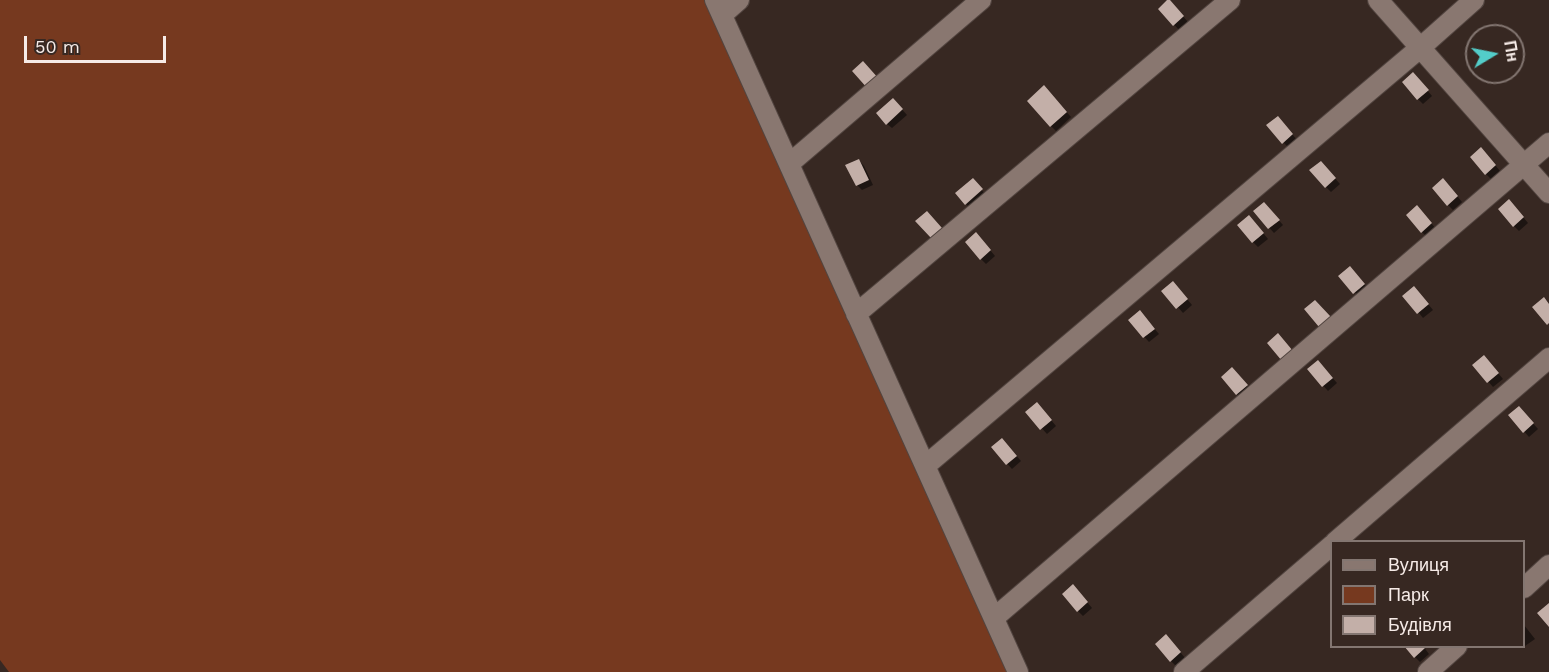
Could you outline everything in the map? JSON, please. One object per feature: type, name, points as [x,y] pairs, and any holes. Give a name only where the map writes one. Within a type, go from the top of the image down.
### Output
[{"type":"street","points":[[739,0],[718,7],[1018,672]]},
{"type":"street","points":[[789,164],[981,0]]},
{"type":"street","points":[[856,314],[1230,0]]},
{"type":"street","points":[[1378,0],[1549,194]]},
{"type":"street","points":[[925,466],[1474,0]]},
{"type":"street","points":[[994,618],[1549,143]]},
{"type":"street","points":[[1337,540],[1549,358]]},
{"type":"street","points":[[1184,672],[1330,547]]},
{"type":"street","points":[[1525,587],[1549,565]]},
{"type":"street","points":[[1428,672],[1455,648]]},
{"type":"green space","points":[[0,0],[715,0],[1018,672],[9,672],[0,660]]},
{"type":"building","points":[[1170,0],[1184,16],[1173,26],[1158,9]]},
{"type":"building","points":[[863,61],[879,79],[868,89],[852,71]]},
{"type":"building","points":[[1413,72],[1429,90],[1417,100],[1402,82]]},
{"type":"building","points":[[1044,85],[1067,112],[1050,127],[1027,101]]},
{"type":"building","points":[[893,98],[903,109],[886,125],[876,113]]},
{"type":"building","points":[[1278,116],[1293,134],[1282,144],[1266,125]]},
{"type":"building","points":[[1481,147],[1496,165],[1485,175],[1470,157]]},
{"type":"building","points":[[859,159],[869,180],[856,186],[845,165]]},
{"type":"building","points":[[1321,161],[1336,178],[1325,188],[1309,170]]},
{"type":"building","points":[[973,178],[983,189],[965,205],[955,193]]},
{"type":"building","points":[[1443,178],[1458,196],[1447,206],[1432,188]]},
{"type":"building","points":[[1509,199],[1524,217],[1513,227],[1498,209]]},
{"type":"building","points":[[1264,202],[1280,220],[1268,229],[1253,211]]},
{"type":"building","points":[[1417,205],[1432,223],[1421,233],[1406,215]]},
{"type":"building","points":[[927,211],[942,228],[931,238],[915,221]]},
{"type":"building","points":[[1249,215],[1264,233],[1252,243],[1237,225]]},
{"type":"building","points":[[976,232],[991,250],[980,260],[965,242]]},
{"type":"building","points":[[1350,266],[1365,284],[1353,294],[1338,276]]},
{"type":"building","points":[[1173,281],[1188,299],[1176,309],[1161,291]]},
{"type":"building","points":[[1414,286],[1429,304],[1417,314],[1402,296]]},
{"type":"building","points":[[1544,297],[1549,304],[1549,323],[1547,325],[1532,307]]},
{"type":"building","points":[[1315,300],[1331,317],[1319,327],[1304,309]]},
{"type":"building","points":[[1140,310],[1155,329],[1143,338],[1128,320]]},
{"type":"building","points":[[1278,333],[1293,351],[1282,361],[1267,343]]},
{"type":"building","points":[[1484,355],[1499,373],[1487,383],[1472,365]]},
{"type":"building","points":[[1318,360],[1333,378],[1322,387],[1307,369]]},
{"type":"building","points":[[1232,367],[1248,385],[1236,395],[1221,377]]},
{"type":"building","points":[[1037,402],[1052,420],[1040,430],[1025,412]]},
{"type":"building","points":[[1519,406],[1534,423],[1523,433],[1508,415]]},
{"type":"building","points":[[1002,438],[1017,456],[1006,465],[991,447]]},
{"type":"building","points":[[1073,584],[1088,602],[1077,612],[1062,594]]},
{"type":"building","points":[[1549,603],[1549,627],[1537,613]]},
{"type":"building","points":[[1166,634],[1181,652],[1170,662],[1155,644]]},
{"type":"building","points":[[1406,648],[1425,648],[1414,658]]}]
